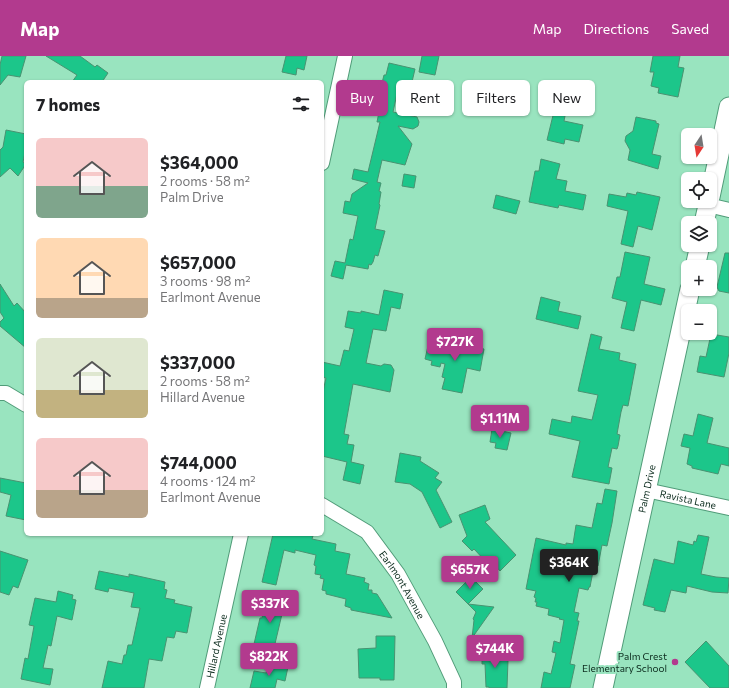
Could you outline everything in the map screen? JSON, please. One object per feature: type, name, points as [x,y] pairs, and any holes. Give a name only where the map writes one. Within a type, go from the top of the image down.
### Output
[{"type":"street","points":[[324,153],[345,56]]},
{"type":"street","points":[[715,172],[729,107]]},
{"type":"street","points":[[717,208],[729,210]]},
{"type":"street","name":"Palm Drive","points":[[603,688],[688,296]]},
{"type":"street","points":[[2,392],[24,404]]},
{"type":"street","name":"Ravista Lane","points":[[646,490],[729,508]]},
{"type":"street","name":"Earlmont Avenue","points":[[324,506],[367,532],[398,574],[435,641],[454,682],[454,688]]},
{"type":"street","name":"Hillard Avenue","points":[[207,688],[241,536]]},
{"type":"building","points":[[2,56],[26,56],[20,77],[8,75],[0,85],[0,65]]},
{"type":"building","points":[[46,56],[80,56],[95,67],[97,65],[108,73],[103,80],[73,80],[77,75]]},
{"type":"building","points":[[286,56],[307,56],[304,70],[297,68],[296,75],[282,72]]},
{"type":"building","points":[[422,56],[439,56],[435,75],[419,72]]},
{"type":"building","points":[[653,56],[680,56],[678,67],[684,68],[678,97],[658,93],[659,88],[651,86],[654,72],[650,72]]},
{"type":"building","points":[[389,63],[415,69],[412,80],[396,80],[396,98],[393,112],[396,113],[396,116],[417,117],[419,122],[418,126],[413,129],[398,126],[412,144],[405,165],[382,160],[377,182],[381,183],[379,191],[381,192],[375,229],[385,231],[378,256],[375,255],[371,265],[369,264],[368,269],[346,265],[343,279],[331,276],[335,261],[345,263],[350,239],[353,240],[358,216],[343,213],[345,201],[350,202],[352,194],[368,183],[352,179],[354,169],[368,172],[380,122],[377,122],[378,116],[388,116],[388,80],[383,80],[384,75],[386,75]]},
{"type":"building","points":[[553,116],[565,116],[564,121],[583,125],[579,142],[565,139],[564,144],[547,140]]},
{"type":"building","points":[[636,117],[656,121],[656,123],[659,124],[652,154],[661,156],[658,169],[628,160],[630,150],[625,141],[626,136],[633,131]]},
{"type":"building","points":[[6,130],[24,134],[24,167],[18,176],[10,168],[0,177],[0,150],[3,147]]},
{"type":"building","points":[[541,159],[560,164],[556,179],[567,181],[565,191],[586,195],[583,210],[559,205],[558,208],[529,202],[535,171],[539,171]]},
{"type":"building","points":[[404,174],[416,176],[414,188],[402,186]]},
{"type":"building","points":[[637,192],[660,197],[652,230],[638,226],[633,247],[621,244],[628,211],[607,206],[609,194],[626,197],[627,193],[636,195]]},
{"type":"building","points":[[496,195],[520,201],[516,214],[493,208]]},
{"type":"building","points":[[625,252],[650,257],[644,284],[665,289],[661,305],[641,300],[634,331],[621,328],[627,302],[612,298],[617,277],[620,277]]},
{"type":"building","points":[[725,253],[729,253],[729,293],[719,291],[717,287]]},
{"type":"building","points":[[0,284],[14,306],[17,303],[24,311],[24,346],[0,326],[0,322],[4,318],[0,312]]},
{"type":"building","points":[[384,290],[403,294],[400,309],[391,307],[386,331],[373,329],[366,363],[381,366],[384,364],[391,365],[394,370],[390,392],[353,384],[344,434],[349,435],[347,444],[354,445],[351,462],[364,465],[360,484],[343,480],[347,462],[324,456],[324,387],[326,378],[324,378],[324,362],[340,366],[344,350],[349,351],[354,329],[345,327],[348,311],[361,313],[361,311],[379,315]]},
{"type":"building","points":[[541,297],[560,302],[558,311],[581,316],[578,329],[536,319]]},
{"type":"building","points":[[591,334],[602,337],[599,349],[620,353],[619,360],[636,364],[628,406],[623,405],[621,412],[617,434],[620,435],[618,446],[617,449],[612,448],[608,467],[612,468],[609,484],[572,477],[580,441],[549,434],[552,419],[571,423],[572,416],[592,420],[598,395],[578,391]]},
{"type":"building","points":[[438,335],[448,337],[447,341],[484,349],[480,371],[467,368],[462,393],[442,389],[445,378],[442,377],[445,364],[441,363],[440,367],[431,365],[432,361],[425,359],[428,346],[435,348]]},
{"type":"building","points":[[717,335],[729,337],[729,353],[724,377],[697,372],[700,356],[706,357],[710,340],[717,340]]},
{"type":"building","points":[[698,414],[713,418],[707,443],[729,448],[729,466],[721,464],[718,474],[692,468],[692,466],[687,464],[690,448],[681,446],[684,434],[693,436]]},
{"type":"building","points":[[492,429],[511,433],[507,450],[495,448],[496,443],[490,442]]},
{"type":"building","points":[[400,453],[421,457],[420,461],[439,473],[435,478],[442,482],[436,490],[452,522],[440,528],[422,492],[410,484],[395,482]]},
{"type":"building","points":[[0,478],[24,483],[24,520],[6,516],[11,495],[0,492]]},
{"type":"building","points":[[605,489],[617,491],[612,523],[607,546],[602,545],[598,566],[594,566],[590,587],[588,590],[579,588],[574,612],[579,613],[577,621],[579,621],[570,664],[575,665],[570,688],[541,688],[544,672],[551,674],[556,653],[552,652],[554,641],[560,643],[564,620],[548,615],[549,609],[536,606],[537,602],[535,602],[536,598],[534,597],[536,591],[526,589],[536,538],[566,545],[566,543],[573,544],[576,525],[592,528],[597,503],[602,504]]},
{"type":"building","points":[[485,505],[490,519],[485,522],[516,555],[500,571],[492,562],[489,565],[474,549],[472,551],[462,541],[467,536],[459,515]]},
{"type":"building","points":[[698,535],[709,537],[701,574],[729,578],[728,593],[712,592],[687,586],[686,593],[671,590],[665,612],[654,610],[655,608],[643,605],[654,559],[674,564],[678,541],[693,545],[694,541],[696,542]]},
{"type":"building","points":[[273,536],[313,536],[312,539],[336,544],[335,551],[350,554],[346,574],[365,578],[364,582],[369,584],[368,590],[372,590],[372,593],[377,594],[392,618],[351,610],[351,608],[345,606],[346,599],[326,594],[326,591],[322,590],[324,579],[320,578],[321,575],[315,574],[316,566],[314,565],[316,555],[295,550],[295,553],[284,550],[276,585],[262,582]]},
{"type":"building","points":[[0,551],[28,560],[18,588],[13,586],[9,595],[0,592]]},
{"type":"building","points":[[99,571],[129,577],[129,574],[165,582],[164,589],[167,590],[165,598],[175,600],[174,603],[192,607],[187,633],[176,631],[174,638],[167,637],[162,661],[149,659],[144,688],[102,688],[108,661],[122,664],[128,645],[132,645],[140,608],[131,607],[134,593],[109,588],[108,592],[95,589]]},
{"type":"building","points":[[471,577],[483,589],[468,604],[456,592]]},
{"type":"building","points":[[58,591],[73,595],[72,599],[76,600],[72,620],[57,616],[51,646],[48,645],[43,668],[53,669],[50,685],[21,679],[25,658],[28,659],[34,626],[29,625],[35,598],[56,602]]},
{"type":"building","points":[[266,599],[286,603],[274,648],[254,644]]},
{"type":"building","points":[[468,604],[494,607],[472,638],[473,619],[476,612]]},
{"type":"building","points":[[376,636],[395,636],[394,680],[359,678],[358,649],[376,648]]},
{"type":"building","points":[[706,641],[729,666],[729,688],[710,688],[685,662]]},
{"type":"building","points":[[504,650],[504,660],[508,660],[507,688],[486,687],[485,664],[482,664],[482,651]]},
{"type":"building","points":[[269,663],[288,667],[285,681],[277,679],[275,688],[250,688],[254,671],[266,673]]},
{"type":"place","name":"Palm Crest Elementary School","points":[[675,662]]}]
